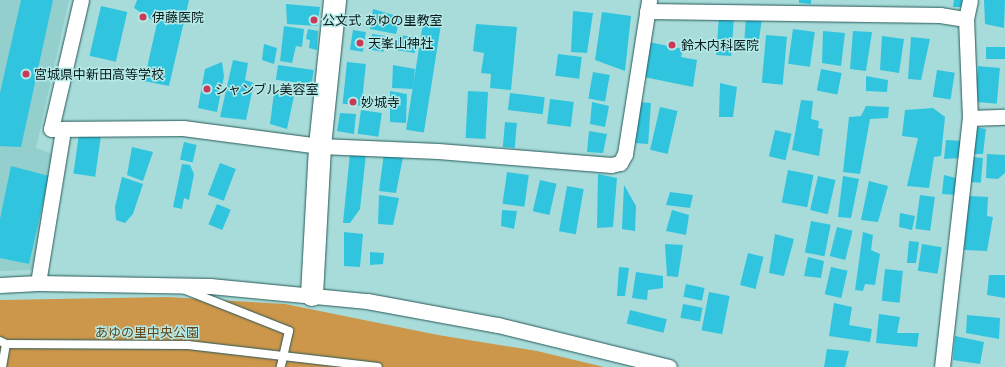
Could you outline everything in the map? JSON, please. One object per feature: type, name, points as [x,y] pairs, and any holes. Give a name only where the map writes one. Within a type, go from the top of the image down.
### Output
[{"type":"street","points":[[81,0],[51,129],[183,128],[320,146],[438,150],[611,165],[620,163],[628,138],[648,6],[940,15],[966,19]]},
{"type":"street","points":[[312,295],[320,146],[335,0]]},
{"type":"street","points":[[942,367],[970,118],[966,19],[970,0]]},
{"type":"street","points":[[970,118],[1005,117]]},
{"type":"street","points":[[38,283],[63,130]]},
{"type":"street","points":[[0,285],[38,283],[210,286],[367,301],[498,325],[669,367]]},
{"type":"lane","points":[[174,286],[289,331],[281,367]]},
{"type":"lane","points":[[2,367],[3,342],[188,345],[284,354],[378,367]]},
{"type":"shaded area","name":"宮城県中新田高等学校","points":[[0,0],[69,0],[36,148],[53,154],[32,270],[0,271]]},
{"type":"green space","name":"あゆの里中央公園","points":[[168,297],[285,304],[438,335],[537,351],[604,367],[0,367],[0,300]]},
{"type":"building","points":[[21,0],[53,0],[21,147],[0,146],[0,93]]},
{"type":"building","points":[[137,0],[189,0],[169,86],[144,81],[157,23],[134,8]]},
{"type":"building","points":[[799,0],[811,0],[811,4],[799,3]]},
{"type":"building","points":[[954,0],[966,0],[964,7],[953,7]]},
{"type":"building","points":[[984,0],[1005,0],[1004,28],[985,24]]},
{"type":"building","points":[[286,4],[320,7],[317,26],[287,24]]},
{"type":"building","points":[[101,6],[127,12],[116,62],[90,56]]},
{"type":"building","points":[[373,9],[400,17],[396,34],[370,29]]},
{"type":"building","points":[[573,11],[593,13],[587,53],[571,52]]},
{"type":"building","points":[[602,12],[631,16],[625,71],[595,60]]},
{"type":"building","points":[[719,16],[734,17],[731,56],[716,55]]},
{"type":"building","points":[[746,16],[762,18],[758,47],[744,46]]},
{"type":"building","points":[[423,23],[441,26],[424,132],[406,130]]},
{"type":"building","points":[[476,24],[517,27],[511,90],[490,88],[491,74],[481,73],[484,53],[473,51]]},
{"type":"building","points":[[284,26],[304,29],[302,47],[296,46],[292,63],[280,61]]},
{"type":"building","points":[[308,29],[318,31],[317,50],[309,48],[310,40],[306,39]]},
{"type":"building","points":[[793,29],[815,32],[810,67],[788,64]]},
{"type":"building","points":[[353,30],[366,32],[363,52],[350,50]]},
{"type":"building","points":[[823,31],[845,33],[841,66],[822,63]]},
{"type":"building","points":[[853,31],[872,32],[866,71],[850,69]]},
{"type":"building","points":[[372,34],[386,36],[384,52],[370,50]]},
{"type":"building","points":[[399,35],[415,37],[415,53],[395,50]]},
{"type":"building","points":[[766,35],[787,37],[783,85],[762,83]]},
{"type":"building","points":[[882,36],[904,39],[899,73],[880,70]]},
{"type":"building","points":[[911,37],[930,39],[921,80],[908,79]]},
{"type":"building","points":[[649,42],[683,49],[681,57],[697,60],[693,87],[644,77]]},
{"type":"building","points":[[264,44],[277,48],[274,64],[262,60]]},
{"type":"building","points":[[986,47],[1005,47],[1005,59],[986,59]]},
{"type":"building","points":[[558,54],[582,57],[579,79],[555,76]]},
{"type":"building","points":[[233,60],[248,63],[245,80],[254,83],[246,120],[220,117]]},
{"type":"building","points":[[222,62],[224,76],[217,112],[198,108],[205,69]]},
{"type":"building","points":[[347,62],[366,64],[362,106],[343,104]]},
{"type":"building","points":[[278,65],[314,70],[312,85],[276,80]]},
{"type":"building","points":[[393,65],[415,69],[413,89],[392,88]]},
{"type":"building","points":[[978,66],[1000,68],[997,104],[975,102]]},
{"type":"building","points":[[821,69],[842,73],[837,95],[817,91]]},
{"type":"building","points":[[937,70],[955,73],[951,99],[933,97]]},
{"type":"building","points":[[593,72],[610,75],[605,102],[588,99]]},
{"type":"building","points":[[866,76],[888,80],[887,92],[866,91]]},
{"type":"building","points":[[720,83],[737,87],[733,117],[719,117]]},
{"type":"building","points":[[390,91],[407,94],[406,123],[390,122]]},
{"type":"building","points":[[468,91],[488,92],[486,139],[466,138]]},
{"type":"building","points":[[274,93],[294,96],[287,129],[270,124]]},
{"type":"building","points":[[510,93],[545,97],[543,114],[508,110]]},
{"type":"building","points":[[550,99],[574,102],[571,127],[547,124]]},
{"type":"building","points":[[801,100],[813,101],[811,119],[819,121],[818,128],[823,129],[819,156],[792,150]]},
{"type":"building","points":[[592,102],[609,106],[605,127],[590,124]]},
{"type":"building","points":[[637,102],[651,103],[648,144],[634,143]]},
{"type":"building","points":[[866,106],[889,107],[888,118],[870,119],[860,174],[843,172],[849,117],[861,116]]},
{"type":"building","points":[[660,107],[678,111],[668,154],[650,150]]},
{"type":"building","points":[[933,108],[945,117],[941,156],[934,157],[929,188],[907,186],[918,138],[902,136],[905,110]]},
{"type":"building","points":[[361,110],[382,113],[378,137],[358,134]]},
{"type":"building","points":[[340,113],[356,114],[354,134],[337,131]]},
{"type":"building","points":[[505,122],[517,123],[515,148],[503,147]]},
{"type":"building","points":[[975,127],[986,129],[983,154],[973,154]]},
{"type":"building","points":[[775,130],[792,134],[785,160],[769,156]]},
{"type":"building","points":[[589,131],[607,134],[603,153],[587,152]]},
{"type":"building","points":[[79,134],[101,137],[95,177],[73,174]]},
{"type":"building","points":[[946,140],[963,141],[961,158],[944,159]]},
{"type":"building","points":[[184,142],[197,145],[193,162],[180,160]]},
{"type":"building","points":[[132,147],[153,152],[143,181],[127,175]]},
{"type":"building","points":[[350,153],[366,154],[360,209],[350,223],[343,223]]},
{"type":"building","points":[[384,153],[403,157],[396,193],[379,191]]},
{"type":"building","points":[[987,154],[1005,155],[1005,173],[998,179],[986,178]]},
{"type":"building","points":[[972,157],[983,158],[981,183],[970,182]]},
{"type":"building","points":[[220,163],[236,169],[224,201],[208,195]]},
{"type":"building","points":[[182,164],[190,165],[194,174],[189,200],[184,198],[182,209],[173,207]]},
{"type":"building","points":[[11,166],[49,176],[29,264],[0,258],[0,219]]},
{"type":"building","points":[[788,170],[814,175],[807,207],[782,202]]},
{"type":"building","points":[[507,172],[529,175],[524,207],[503,204]]},
{"type":"building","points":[[598,174],[617,178],[613,227],[597,228]]},
{"type":"building","points":[[944,175],[960,179],[957,195],[942,194]]},
{"type":"building","points":[[818,176],[836,180],[828,214],[810,210]]},
{"type":"building","points":[[843,176],[859,179],[851,218],[838,217]]},
{"type":"building","points":[[122,177],[143,184],[133,214],[125,223],[116,220],[115,207]]},
{"type":"building","points":[[540,180],[557,184],[549,215],[533,211]]},
{"type":"building","points":[[869,181],[888,186],[878,222],[861,220]]},
{"type":"building","points":[[624,185],[636,206],[635,231],[622,229]]},
{"type":"building","points":[[567,186],[584,189],[576,234],[559,231]]},
{"type":"building","points":[[670,192],[693,195],[690,208],[666,205]]},
{"type":"building","points":[[379,195],[399,198],[393,225],[378,224]]},
{"type":"building","points":[[920,195],[935,197],[930,231],[915,229]]},
{"type":"building","points":[[969,196],[988,197],[987,216],[993,217],[987,251],[964,250]]},
{"type":"building","points":[[217,204],[231,210],[222,230],[208,224]]},
{"type":"building","points":[[502,210],[517,211],[514,229],[501,226]]},
{"type":"building","points":[[672,210],[689,215],[686,235],[666,231]]},
{"type":"building","points":[[900,213],[915,216],[912,230],[899,227]]},
{"type":"building","points":[[811,221],[831,225],[825,256],[805,252]]},
{"type":"building","points":[[837,227],[853,231],[845,260],[830,256]]},
{"type":"building","points":[[344,232],[363,234],[360,267],[344,266]]},
{"type":"building","points":[[863,232],[873,235],[871,250],[880,254],[875,285],[865,284],[863,291],[855,290]]},
{"type":"building","points":[[775,234],[794,239],[784,276],[769,273]]},
{"type":"building","points":[[909,241],[919,242],[916,263],[907,263]]},
{"type":"building","points":[[665,244],[683,245],[678,277],[667,276]]},
{"type":"building","points":[[922,244],[942,247],[938,274],[918,271]]},
{"type":"building","points":[[370,252],[384,253],[383,264],[370,265]]},
{"type":"building","points":[[748,253],[764,257],[756,289],[740,285]]},
{"type":"building","points":[[808,257],[824,261],[821,278],[804,276]]},
{"type":"building","points":[[619,267],[629,268],[625,296],[617,296]]},
{"type":"building","points":[[831,267],[848,271],[841,298],[825,294]]},
{"type":"building","points":[[885,269],[903,271],[900,303],[882,301]]},
{"type":"building","points":[[636,272],[663,276],[663,288],[648,290],[647,300],[632,298]]},
{"type":"building","points":[[989,275],[1005,275],[1005,298],[987,295]]},
{"type":"building","points":[[686,284],[705,288],[702,301],[683,297]]},
{"type":"building","points":[[709,292],[730,296],[722,334],[702,330]]},
{"type":"building","points":[[834,303],[852,307],[849,325],[872,329],[870,342],[829,336]]},
{"type":"building","points":[[683,304],[703,308],[700,322],[680,318]]},
{"type":"building","points":[[630,310],[667,319],[663,333],[627,324]]},
{"type":"building","points":[[879,314],[900,317],[897,333],[919,333],[917,347],[876,343]]},
{"type":"building","points":[[967,315],[1000,318],[999,339],[966,333]]},
{"type":"building","points":[[955,336],[984,342],[980,364],[953,360]]},
{"type":"building","points":[[827,349],[849,351],[845,367],[824,367]]},
{"type":"place","name":"伊藤医院","points":[[143,17]]},
{"type":"place","name":"公文式 あゆの里教室","points":[[314,20]]},
{"type":"place","name":"天峯山神社","points":[[360,43]]},
{"type":"place","name":"鈴木内科医院","points":[[672,45]]},
{"type":"place","name":"宮城県中新田高等学校","points":[[26,74]]},
{"type":"place","name":"シャンブル美容室","points":[[207,89]]},
{"type":"place","name":"妙城寺","points":[[353,102]]}]
